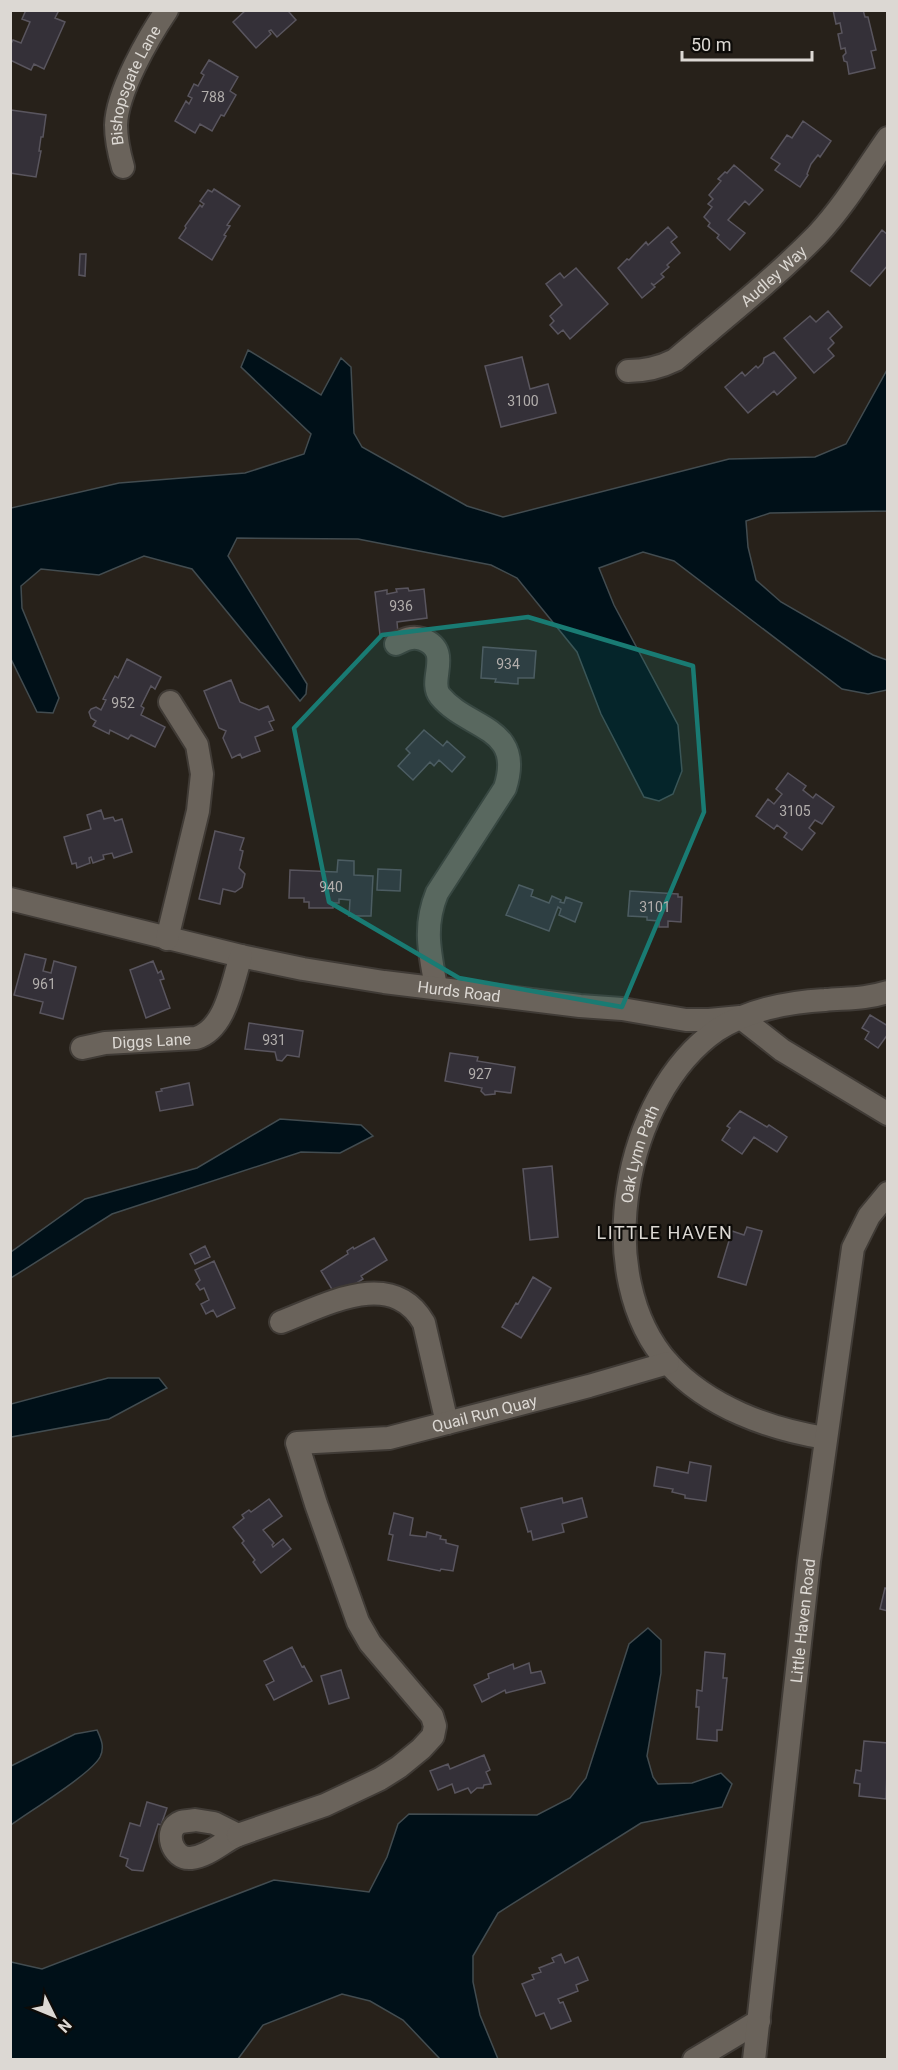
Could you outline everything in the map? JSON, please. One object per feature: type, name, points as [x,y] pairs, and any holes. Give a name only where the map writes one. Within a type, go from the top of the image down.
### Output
[{"type":"street","name":"Bishopsgate Lane","points":[[123,167],[117,143],[116,123],[121,104],[134,68],[167,10]]},
{"type":"street","name":"Audley Way","points":[[628,371],[659,368],[675,360],[788,263],[818,234],[845,202],[888,138]]},
{"type":"street","points":[[396,644],[405,639],[416,638],[426,640],[434,647],[439,656],[436,687],[438,693],[450,706],[468,719],[491,730],[502,742],[509,763],[505,788],[437,893],[431,907],[428,924],[429,946],[436,987]]},
{"type":"street","points":[[167,939],[198,811],[202,774],[197,745],[170,702]]},
{"type":"street","name":"Hurds Road","points":[[10,899],[167,939],[303,969],[580,1006],[622,1009],[686,1020],[740,1017]]},
{"type":"street","name":"Diggs Lane","points":[[82,1048],[105,1043],[203,1036],[219,1020],[241,956]]},
{"type":"street","name":"Oak Lynn Path","points":[[825,1438],[771,1426],[703,1394],[683,1378],[658,1351],[640,1316],[630,1284],[625,1228],[629,1192],[637,1153],[648,1121],[666,1086],[681,1064],[717,1030],[740,1017],[785,1005],[867,998],[888,992]]},
{"type":"street","points":[[740,1017],[782,1050],[888,1114]]},
{"type":"street","name":"Little Haven Road","points":[[754,2060],[809,1561],[853,1248],[869,1216],[888,1193]]},
{"type":"street","points":[[281,1322],[356,1295],[376,1293],[396,1296],[406,1301],[417,1311],[424,1323],[447,1423]]},
{"type":"street","name":"Quail Run Quay","points":[[238,1835],[325,1805],[380,1779],[422,1749],[433,1736],[435,1726],[432,1716],[370,1643],[358,1622],[297,1443],[389,1438],[668,1363]]},
{"type":"street","points":[[694,2060],[759,2021]]},
{"type":"highlighted area","points":[[528,617],[693,666],[704,812],[622,1007],[459,978],[329,902],[294,728],[382,635]]},
{"type":"shaded area","points":[[248,350],[321,395],[341,358],[351,367],[354,433],[362,447],[467,506],[503,517],[729,459],[815,457],[846,444],[887,370],[887,511],[770,513],[746,521],[748,547],[756,580],[781,602],[873,655],[887,660],[887,690],[868,694],[842,689],[674,561],[643,552],[599,568],[614,605],[678,725],[682,771],[673,794],[659,801],[644,797],[601,714],[577,652],[517,578],[491,565],[358,539],[237,538],[228,556],[307,684],[306,694],[300,701],[192,569],[144,556],[99,575],[41,569],[21,586],[22,608],[59,698],[53,713],[37,712],[11,659],[11,508],[119,483],[245,473],[304,454],[311,434],[241,367]]},
{"type":"shaded area","points":[[280,1119],[361,1125],[373,1136],[340,1153],[301,1152],[112,1214],[11,1278],[11,1252],[85,1199],[197,1168]]},
{"type":"shaded area","points":[[108,1378],[159,1378],[167,1388],[109,1419],[11,1437],[11,1404]]},
{"type":"shaded area","points":[[648,1628],[661,1640],[661,1673],[647,1756],[653,1777],[658,1784],[692,1783],[721,1773],[732,1784],[722,1807],[641,1823],[498,1913],[473,1956],[473,1982],[480,2015],[498,2059],[440,2059],[403,2020],[370,2001],[342,1994],[263,2025],[238,2059],[11,2059],[11,1962],[42,1969],[274,1880],[369,1892],[387,1857],[398,1824],[409,1814],[537,1815],[570,1798],[586,1778],[629,1644]]},
{"type":"shaded area","points":[[97,1730],[102,1750],[94,1764],[73,1782],[11,1825],[11,1766],[75,1734]]},
{"type":"building","points":[[26,10],[55,10],[58,12],[55,18],[65,22],[44,69],[34,64],[31,70],[10,60],[10,45],[13,40],[21,43],[30,22],[22,19]]},
{"type":"building","points":[[246,10],[292,10],[289,12],[296,20],[277,37],[271,30],[269,31],[271,34],[256,48],[233,22]]},
{"type":"building","points":[[833,10],[863,10],[865,17],[868,17],[876,50],[871,51],[875,68],[849,74],[847,62],[844,61],[843,56],[846,53],[845,48],[841,49],[838,34],[842,33],[840,23],[836,24]]},
{"type":"building","points":[[209,60],[238,77],[230,91],[236,95],[212,131],[200,124],[195,133],[175,121],[186,101],[189,104],[192,98],[188,96],[194,84],[198,86],[204,75],[201,73]]},
{"type":"building","points":[[11,110],[46,115],[36,177],[10,173]]},
{"type":"building","points":[[803,121],[831,141],[820,157],[818,155],[811,164],[808,175],[800,187],[775,170],[780,164],[771,158],[787,135],[792,138]]},
{"type":"building","points":[[734,165],[763,190],[749,205],[745,201],[728,220],[745,233],[730,250],[717,238],[719,235],[708,226],[710,223],[704,217],[712,207],[708,204],[713,199],[709,195],[721,181],[718,179]]},
{"type":"building","points":[[214,189],[240,206],[227,225],[230,226],[224,235],[226,236],[212,260],[179,238],[200,205],[202,207],[204,204],[200,201],[208,190],[212,192]]},
{"type":"building","points":[[668,227],[677,237],[671,242],[680,253],[661,274],[664,277],[654,285],[651,283],[655,287],[642,298],[618,268],[646,242],[648,245]]},
{"type":"building","points":[[882,230],[888,235],[888,265],[870,286],[851,271]]},
{"type":"building","points":[[80,254],[86,254],[85,276],[79,275]]},
{"type":"building","points":[[576,268],[608,304],[570,339],[563,330],[558,334],[550,325],[554,321],[550,316],[562,305],[546,284],[560,273],[564,278]]},
{"type":"building","points":[[828,311],[842,327],[830,338],[834,343],[828,349],[834,356],[814,373],[784,338],[810,316],[816,322]]},
{"type":"building","points":[[774,352],[796,378],[777,395],[774,391],[748,413],[725,387],[742,372],[745,376],[756,366],[758,368],[764,358]]},
{"type":"building","points":[[522,357],[530,389],[548,384],[556,413],[501,427],[485,366]]},
{"type":"building","points":[[408,588],[409,591],[424,589],[427,618],[397,622],[398,633],[380,635],[375,592],[387,590],[387,594],[397,592],[396,589]]},
{"type":"building","points":[[483,647],[536,651],[534,678],[518,678],[518,684],[481,678]]},
{"type":"building","points":[[127,659],[161,677],[155,689],[151,686],[141,706],[144,708],[141,715],[165,727],[155,747],[131,735],[128,739],[110,730],[109,734],[93,726],[96,721],[91,718],[89,712],[96,707],[101,710],[106,700],[103,699],[115,676],[118,678]]},
{"type":"building","points":[[231,680],[240,702],[259,710],[268,706],[274,720],[269,722],[273,730],[255,737],[260,751],[242,758],[240,754],[232,758],[223,738],[226,731],[219,728],[204,691]]},
{"type":"building","points":[[424,730],[443,746],[447,741],[465,757],[452,772],[439,760],[434,766],[430,762],[413,780],[398,766],[410,753],[406,749]]},
{"type":"building","points":[[788,773],[806,786],[803,790],[813,798],[816,794],[834,807],[822,824],[815,820],[809,828],[815,833],[802,850],[784,837],[787,833],[777,825],[774,829],[756,816],[768,799],[774,804],[782,794],[776,789]]},
{"type":"building","points":[[101,810],[104,819],[113,817],[115,821],[122,819],[132,852],[114,858],[112,853],[103,855],[104,859],[93,863],[91,857],[89,858],[90,863],[77,868],[76,863],[72,864],[64,837],[91,829],[87,815]]},
{"type":"building","points":[[215,831],[244,838],[240,850],[243,851],[239,868],[245,874],[242,887],[235,892],[223,889],[220,904],[199,899]]},
{"type":"building","points":[[338,860],[354,861],[354,875],[373,876],[371,916],[349,916],[350,900],[339,899],[339,903],[333,903],[333,908],[309,908],[309,902],[304,902],[304,898],[289,898],[290,870],[337,872]]},
{"type":"building","points":[[378,869],[401,870],[400,891],[377,890]]},
{"type":"building","points":[[519,885],[533,890],[531,896],[549,903],[552,896],[564,903],[566,897],[582,903],[575,922],[559,915],[561,909],[558,907],[549,931],[506,915]]},
{"type":"building","points":[[630,891],[678,894],[678,897],[682,897],[681,922],[668,921],[668,927],[659,927],[659,921],[647,920],[647,917],[628,916]]},
{"type":"building","points":[[25,954],[46,959],[43,971],[51,973],[54,961],[76,967],[63,1019],[40,1013],[43,1002],[14,995]]},
{"type":"building","points":[[153,961],[158,973],[161,971],[164,979],[160,980],[170,1008],[146,1018],[130,970]]},
{"type":"building","points":[[870,1015],[888,1026],[888,1034],[878,1048],[865,1039],[869,1032],[862,1028]]},
{"type":"building","points":[[249,1023],[303,1031],[299,1057],[287,1055],[282,1061],[277,1060],[275,1052],[245,1049]]},
{"type":"building","points":[[450,1053],[478,1057],[477,1061],[515,1067],[511,1093],[495,1091],[495,1094],[485,1095],[481,1091],[482,1088],[445,1081]]},
{"type":"building","points":[[189,1083],[193,1105],[160,1111],[156,1092]]},
{"type":"building","points":[[740,1111],[787,1137],[777,1152],[754,1137],[742,1154],[722,1140],[730,1128],[727,1126]]},
{"type":"building","points":[[552,1166],[558,1237],[530,1240],[523,1169]]},
{"type":"building","points":[[747,1227],[762,1231],[746,1285],[718,1277],[732,1231],[744,1235]]},
{"type":"building","points":[[374,1238],[387,1260],[361,1276],[363,1279],[336,1296],[321,1271],[348,1254],[347,1251],[353,1247],[354,1249]]},
{"type":"building","points":[[205,1246],[210,1257],[195,1264],[190,1254]]},
{"type":"building","points":[[214,1261],[235,1308],[217,1317],[213,1310],[206,1314],[201,1304],[209,1300],[204,1288],[200,1290],[196,1284],[200,1280],[195,1270]]},
{"type":"building","points":[[533,1277],[551,1288],[521,1338],[502,1327]]},
{"type":"building","points":[[690,1462],[711,1466],[706,1501],[685,1498],[685,1495],[672,1492],[673,1489],[654,1486],[657,1467],[688,1473]]},
{"type":"building","points":[[562,1498],[563,1503],[582,1498],[587,1517],[562,1524],[564,1532],[533,1540],[531,1531],[528,1532],[521,1508]]},
{"type":"building","points":[[269,1499],[282,1516],[263,1530],[274,1543],[273,1547],[283,1539],[291,1549],[261,1573],[253,1562],[255,1560],[242,1543],[244,1541],[233,1527],[244,1518],[242,1515],[249,1510],[251,1512]]},
{"type":"building","points":[[394,1513],[413,1518],[410,1535],[426,1537],[427,1532],[441,1536],[440,1539],[446,1540],[446,1543],[458,1546],[453,1571],[441,1569],[440,1571],[388,1560],[393,1535],[389,1534]]},
{"type":"building","points":[[885,1588],[888,1589],[888,1611],[880,1609]]},
{"type":"building","points":[[292,1647],[312,1681],[274,1700],[266,1685],[274,1681],[264,1661]]},
{"type":"building","points":[[705,1652],[725,1654],[723,1678],[727,1678],[722,1730],[717,1730],[717,1741],[697,1739],[699,1707],[696,1707],[697,1690],[702,1691]]},
{"type":"building","points":[[529,1663],[531,1673],[541,1671],[545,1683],[506,1693],[505,1690],[482,1702],[474,1685],[489,1678],[488,1674],[513,1664],[514,1669]]},
{"type":"building","points":[[341,1670],[349,1698],[329,1704],[321,1676]]},
{"type":"building","points":[[864,1741],[888,1743],[886,1799],[859,1796],[860,1784],[854,1783],[856,1770],[861,1771]]},
{"type":"building","points":[[484,1755],[490,1770],[486,1772],[491,1784],[477,1788],[471,1793],[468,1788],[455,1793],[452,1784],[438,1790],[430,1771],[448,1764],[450,1769]]},
{"type":"building","points":[[147,1802],[167,1808],[161,1825],[158,1824],[143,1871],[132,1870],[126,1866],[128,1859],[120,1856],[130,1823],[140,1826]]},
{"type":"building","points":[[561,1954],[565,1963],[578,1957],[588,1980],[576,1985],[578,1991],[558,1999],[560,2003],[563,2002],[571,2021],[551,2029],[544,2013],[536,2016],[522,1984],[534,1979],[532,1975],[541,1972],[539,1968],[554,1962],[552,1958]]},
{"type":"district","name":"LITTLE HAVEN","points":[[665,1233]]}]
